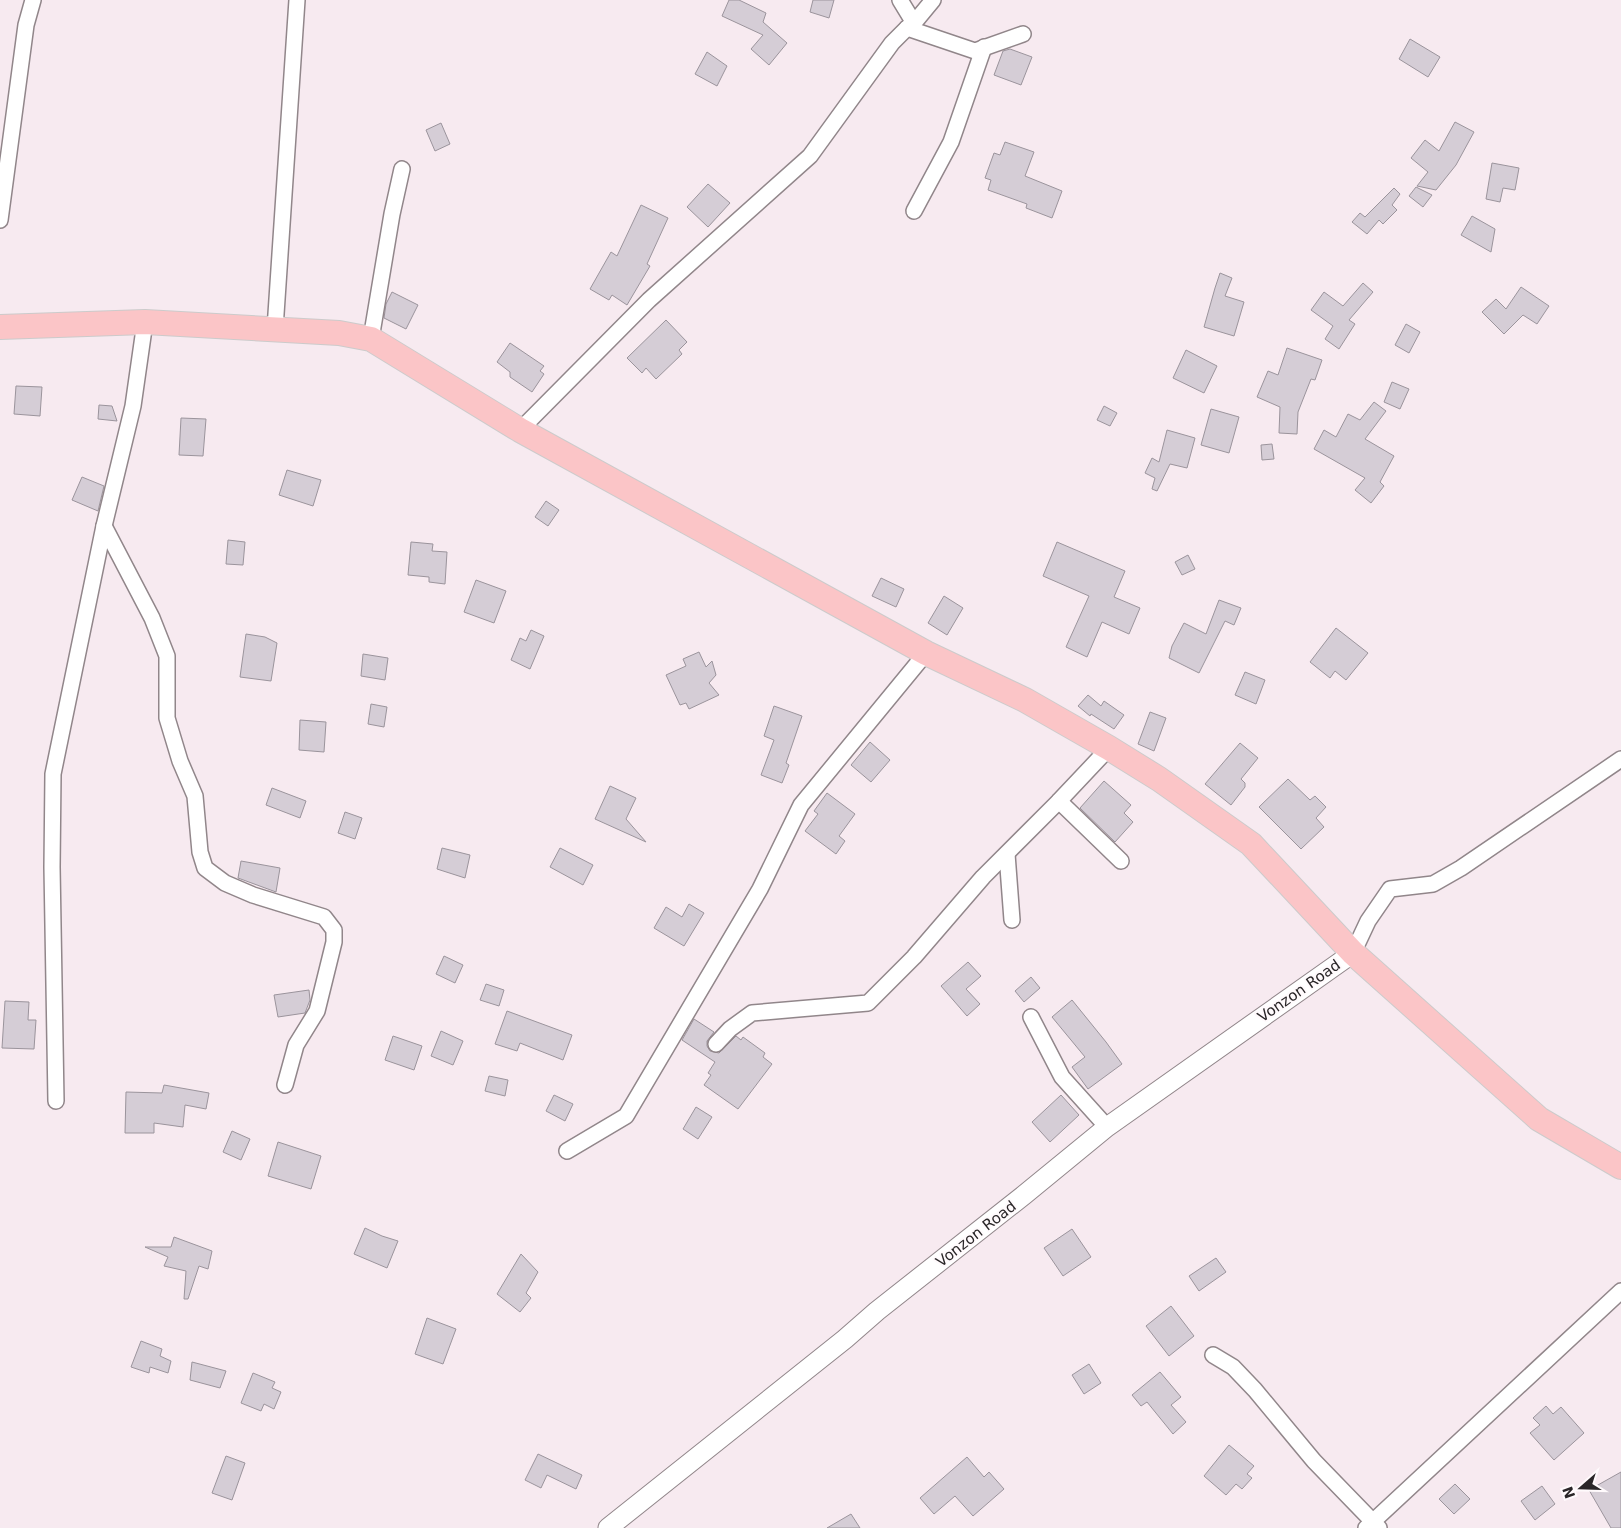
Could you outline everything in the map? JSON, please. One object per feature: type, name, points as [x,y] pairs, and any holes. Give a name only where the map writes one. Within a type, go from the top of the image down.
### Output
[{"type":"main road","points":[[0,327],[145,322],[275,328],[339,333],[371,339],[520,430],[926,653],[1025,700],[1159,779],[1251,844],[1353,953],[1539,1118],[1621,1167]]},
{"type":"street","points":[[0,220],[26,25],[32,0]]},
{"type":"street","points":[[275,328],[296,0]]},
{"type":"street","points":[[900,0],[910,26],[975,50],[1023,34]]},
{"type":"street","points":[[520,430],[649,300],[810,156],[892,43],[933,0]]},
{"type":"street","points":[[914,211],[951,142],[984,48]]},
{"type":"street","points":[[371,339],[392,214],[402,169]]},
{"type":"street","points":[[56,1101],[52,867],[53,774],[104,526],[133,406],[145,322]]},
{"type":"street","points":[[104,526],[152,618],[166,656],[167,718],[180,760],[195,796],[200,852],[205,868],[225,883],[253,895],[324,917],[334,930],[334,942],[317,1011],[296,1045],[285,1085]]},
{"type":"street","points":[[568,1151],[626,1116],[760,890],[802,804],[926,653]]},
{"type":"street","points":[[716,1044],[730,1029],[752,1013],[868,1004],[914,957],[982,877],[1007,854],[1109,748]]},
{"type":"street","points":[[1353,953],[1368,921],[1390,889],[1433,884],[1462,868],[1621,759]]},
{"type":"street","points":[[1059,801],[1122,861]]},
{"type":"street","points":[[1007,854],[1012,920]]},
{"type":"street","name":"Vonzon Road","points":[[608,1528],[1024,1195],[1106,1127],[1353,953]]},
{"type":"street","points":[[1031,1017],[1062,1077],[1106,1127]]},
{"type":"street","points":[[1213,1355],[1233,1367],[1255,1390],[1314,1461],[1373,1526],[1621,1291]]},
{"type":"building","points":[[729,0],[739,0],[766,13],[763,22],[787,43],[769,65],[751,49],[763,35],[722,16]]},
{"type":"building","points":[[813,0],[834,0],[829,18],[810,12]]},
{"type":"building","points":[[1410,39],[1440,57],[1428,77],[1399,59]]},
{"type":"building","points":[[1010,49],[1032,57],[1021,85],[994,75],[1003,51]]},
{"type":"building","points":[[707,52],[727,66],[717,86],[695,74]]},
{"type":"building","points":[[1455,122],[1474,132],[1456,165],[1436,190],[1417,186],[1428,172],[1411,158],[1425,140],[1439,151]]},
{"type":"building","points":[[441,123],[450,144],[435,151],[426,130]]},
{"type":"building","points":[[1005,142],[1034,152],[1025,176],[1062,191],[1052,218],[1026,208],[1027,204],[988,190],[991,180],[985,178],[994,153],[1000,155]]},
{"type":"building","points":[[1492,163],[1519,168],[1515,190],[1503,188],[1500,202],[1486,199]]},
{"type":"building","points":[[708,184],[730,203],[708,227],[687,207]]},
{"type":"building","points":[[1416,187],[1432,195],[1423,207],[1409,196]]},
{"type":"building","points":[[1394,188],[1400,194],[1392,205],[1397,210],[1383,224],[1379,220],[1367,234],[1352,222],[1360,213],[1365,217]]},
{"type":"building","points":[[641,205],[668,218],[647,264],[650,266],[627,305],[612,295],[609,300],[590,289],[611,252],[617,256]]},
{"type":"building","points":[[1472,216],[1495,229],[1491,252],[1461,235]]},
{"type":"building","points":[[1220,273],[1232,278],[1225,296],[1244,302],[1234,336],[1204,327]]},
{"type":"building","points":[[1363,283],[1373,292],[1349,320],[1355,324],[1339,349],[1325,339],[1333,326],[1311,310],[1324,292],[1343,306]]},
{"type":"building","points":[[1521,287],[1549,306],[1537,324],[1523,315],[1504,334],[1482,312],[1496,299],[1506,309]]},
{"type":"building","points":[[392,292],[418,305],[406,329],[384,318],[386,304]]},
{"type":"building","points":[[666,320],[687,342],[679,350],[682,354],[656,379],[646,368],[642,373],[627,358]]},
{"type":"building","points":[[1406,324],[1420,332],[1409,353],[1395,345]]},
{"type":"building","points":[[510,343],[544,366],[540,371],[544,374],[532,392],[510,377],[510,372],[497,362]]},
{"type":"building","points":[[1287,348],[1322,360],[1315,380],[1311,379],[1298,412],[1297,434],[1279,433],[1280,407],[1257,397],[1268,371],[1278,375]]},
{"type":"building","points":[[1186,350],[1217,366],[1204,393],[1173,378]]},
{"type":"building","points":[[1392,382],[1409,389],[1400,409],[1384,402]]},
{"type":"building","points":[[16,386],[42,387],[40,416],[14,414]]},
{"type":"building","points":[[1374,402],[1386,411],[1365,439],[1394,456],[1380,482],[1384,486],[1371,503],[1355,490],[1365,478],[1314,449],[1324,430],[1336,437],[1348,414],[1360,420]]},
{"type":"building","points":[[99,405],[112,406],[117,421],[98,419]]},
{"type":"building","points":[[1104,406],[1117,413],[1110,426],[1097,420]]},
{"type":"building","points":[[1211,409],[1239,417],[1229,453],[1201,445]]},
{"type":"building","points":[[181,418],[206,419],[203,456],[179,455]]},
{"type":"building","points":[[1167,430],[1195,438],[1187,468],[1170,464],[1157,491],[1152,489],[1155,478],[1145,473],[1152,458],[1159,462]]},
{"type":"building","points":[[1272,444],[1274,459],[1262,460],[1261,445]]},
{"type":"building","points":[[287,470],[321,480],[313,506],[279,495]]},
{"type":"building","points":[[82,477],[104,486],[98,511],[72,500]]},
{"type":"building","points":[[546,501],[559,510],[548,526],[535,517]]},
{"type":"building","points":[[228,540],[245,542],[243,565],[226,564]]},
{"type":"building","points":[[411,542],[433,544],[432,551],[447,552],[445,584],[429,582],[429,577],[408,575]]},
{"type":"building","points":[[1057,542],[1125,571],[1114,597],[1140,608],[1129,634],[1102,622],[1087,657],[1066,647],[1089,596],[1043,576]]},
{"type":"building","points":[[1188,555],[1195,569],[1182,575],[1175,562]]},
{"type":"building","points":[[881,578],[904,589],[896,607],[872,596]]},
{"type":"building","points":[[476,580],[506,591],[494,623],[464,612]]},
{"type":"building","points":[[944,596],[963,608],[947,635],[928,623]]},
{"type":"building","points":[[1219,600],[1241,608],[1234,625],[1225,621],[1199,673],[1169,658],[1172,646],[1184,623],[1206,634]]},
{"type":"building","points":[[1336,628],[1368,653],[1346,680],[1335,671],[1330,678],[1310,662]]},
{"type":"building","points":[[531,630],[544,636],[530,669],[511,660],[520,638],[526,641]]},
{"type":"building","points":[[246,634],[265,637],[277,643],[271,681],[240,677]]},
{"type":"building","points":[[699,652],[706,667],[712,661],[716,675],[709,683],[719,695],[689,709],[686,703],[680,705],[666,675],[686,666],[683,659]]},
{"type":"building","points":[[363,654],[388,658],[385,680],[361,676]]},
{"type":"building","points":[[1245,672],[1265,680],[1256,704],[1235,695]]},
{"type":"building","points":[[1088,695],[1101,706],[1104,701],[1124,715],[1114,729],[1091,714],[1090,716],[1078,706]]},
{"type":"building","points":[[371,704],[387,707],[384,727],[368,724]]},
{"type":"building","points":[[774,706],[802,716],[786,763],[789,765],[782,783],[761,775],[774,740],[764,736]]},
{"type":"building","points":[[1150,712],[1166,718],[1154,751],[1138,744]]},
{"type":"building","points":[[300,720],[326,722],[324,752],[299,750]]},
{"type":"building","points":[[870,742],[890,760],[871,782],[851,765]]},
{"type":"building","points":[[1240,743],[1258,758],[1241,779],[1245,783],[1245,787],[1231,805],[1205,784]]},
{"type":"building","points":[[1288,779],[1310,800],[1315,796],[1326,807],[1316,818],[1324,827],[1301,849],[1259,807]]},
{"type":"building","points":[[1104,781],[1131,805],[1124,813],[1133,822],[1115,842],[1080,808]]},
{"type":"building","points":[[610,786],[636,798],[626,819],[646,842],[595,819]]},
{"type":"building","points":[[272,788],[306,801],[300,818],[266,805]]},
{"type":"building","points":[[827,793],[855,814],[839,836],[845,841],[836,854],[805,831],[818,814],[814,811]]},
{"type":"building","points":[[345,812],[362,818],[355,839],[338,833]]},
{"type":"building","points":[[442,848],[470,855],[465,878],[437,869]]},
{"type":"building","points":[[560,848],[593,865],[583,885],[550,867]]},
{"type":"building","points":[[241,861],[280,868],[276,892],[238,878]]},
{"type":"building","points":[[689,904],[704,913],[684,946],[654,928],[666,907],[682,917]]},
{"type":"building","points":[[444,956],[463,965],[455,983],[436,974]]},
{"type":"building","points":[[968,962],[981,976],[966,989],[980,1004],[967,1016],[941,986]]},
{"type":"building","points":[[1031,977],[1040,988],[1024,1002],[1015,991]]},
{"type":"building","points":[[486,984],[504,990],[499,1006],[480,1000]]},
{"type":"building","points":[[309,990],[310,1000],[305,1013],[278,1017],[274,995]]},
{"type":"building","points":[[1072,1000],[1122,1064],[1088,1089],[1072,1067],[1085,1057],[1052,1017]]},
{"type":"building","points":[[5,1001],[29,1002],[28,1020],[36,1020],[34,1049],[2,1048]]},
{"type":"building","points":[[507,1011],[572,1035],[563,1060],[520,1043],[517,1051],[495,1044]]},
{"type":"building","points":[[694,1019],[714,1032],[707,1041],[710,1051],[719,1053],[736,1036],[741,1040],[743,1037],[765,1053],[763,1057],[772,1064],[738,1109],[704,1085],[711,1075],[708,1073],[715,1062],[682,1040]]},
{"type":"building","points":[[441,1031],[463,1041],[453,1065],[431,1056]]},
{"type":"building","points":[[393,1036],[422,1046],[414,1070],[385,1060]]},
{"type":"building","points":[[489,1076],[508,1080],[505,1096],[485,1091]]},
{"type":"building","points":[[164,1085],[209,1093],[206,1109],[185,1105],[183,1127],[154,1123],[154,1133],[125,1133],[126,1092],[162,1093]]},
{"type":"building","points":[[554,1095],[573,1104],[565,1121],[546,1111]]},
{"type":"building","points":[[1061,1095],[1079,1115],[1050,1142],[1032,1122]]},
{"type":"building","points":[[696,1107],[712,1117],[698,1139],[683,1129]]},
{"type":"building","points":[[232,1131],[250,1139],[241,1160],[223,1152]]},
{"type":"building","points":[[278,1142],[321,1156],[311,1189],[268,1176]]},
{"type":"building","points":[[365,1228],[398,1241],[387,1268],[354,1254]]},
{"type":"building","points":[[1072,1229],[1091,1257],[1063,1276],[1044,1248]]},
{"type":"building","points":[[174,1237],[212,1251],[208,1269],[199,1266],[188,1299],[184,1299],[186,1271],[164,1266],[168,1257],[145,1247],[171,1247]]},
{"type":"building","points":[[521,1254],[538,1272],[526,1293],[531,1298],[520,1312],[497,1294]]},
{"type":"building","points":[[1216,1258],[1226,1272],[1199,1291],[1189,1276]]},
{"type":"building","points":[[1171,1306],[1194,1336],[1169,1356],[1146,1326]]},
{"type":"building","points":[[427,1318],[456,1329],[443,1364],[415,1354]]},
{"type":"building","points":[[141,1341],[162,1349],[160,1356],[171,1361],[168,1373],[150,1367],[149,1373],[131,1367]]},
{"type":"building","points":[[192,1362],[226,1371],[220,1388],[190,1380]]},
{"type":"building","points":[[1089,1364],[1101,1383],[1084,1394],[1072,1375]]},
{"type":"building","points":[[1160,1372],[1181,1397],[1171,1405],[1186,1422],[1173,1434],[1147,1402],[1141,1406],[1132,1395]]},
{"type":"building","points":[[253,1373],[275,1382],[272,1388],[281,1392],[274,1409],[264,1404],[261,1411],[241,1403]]},
{"type":"building","points":[[1546,1406],[1553,1414],[1561,1407],[1584,1433],[1554,1460],[1530,1433],[1540,1425],[1533,1418]]},
{"type":"building","points":[[1229,1445],[1254,1466],[1247,1474],[1252,1478],[1242,1489],[1236,1484],[1226,1495],[1204,1476]]},
{"type":"building","points":[[538,1454],[582,1475],[576,1489],[547,1475],[541,1488],[525,1480]]},
{"type":"building","points":[[226,1456],[245,1463],[232,1500],[212,1493]]},
{"type":"building","points":[[967,1457],[984,1477],[989,1472],[1004,1489],[973,1516],[955,1496],[934,1514],[920,1498]]},
{"type":"building","points":[[1621,1472],[1621,1528],[1611,1528],[1589,1490]]},
{"type":"building","points":[[1455,1484],[1470,1499],[1454,1514],[1439,1499]]},
{"type":"building","points":[[1542,1486],[1555,1504],[1535,1520],[1521,1501]]},
{"type":"building","points":[[851,1514],[860,1528],[827,1528]]}]
